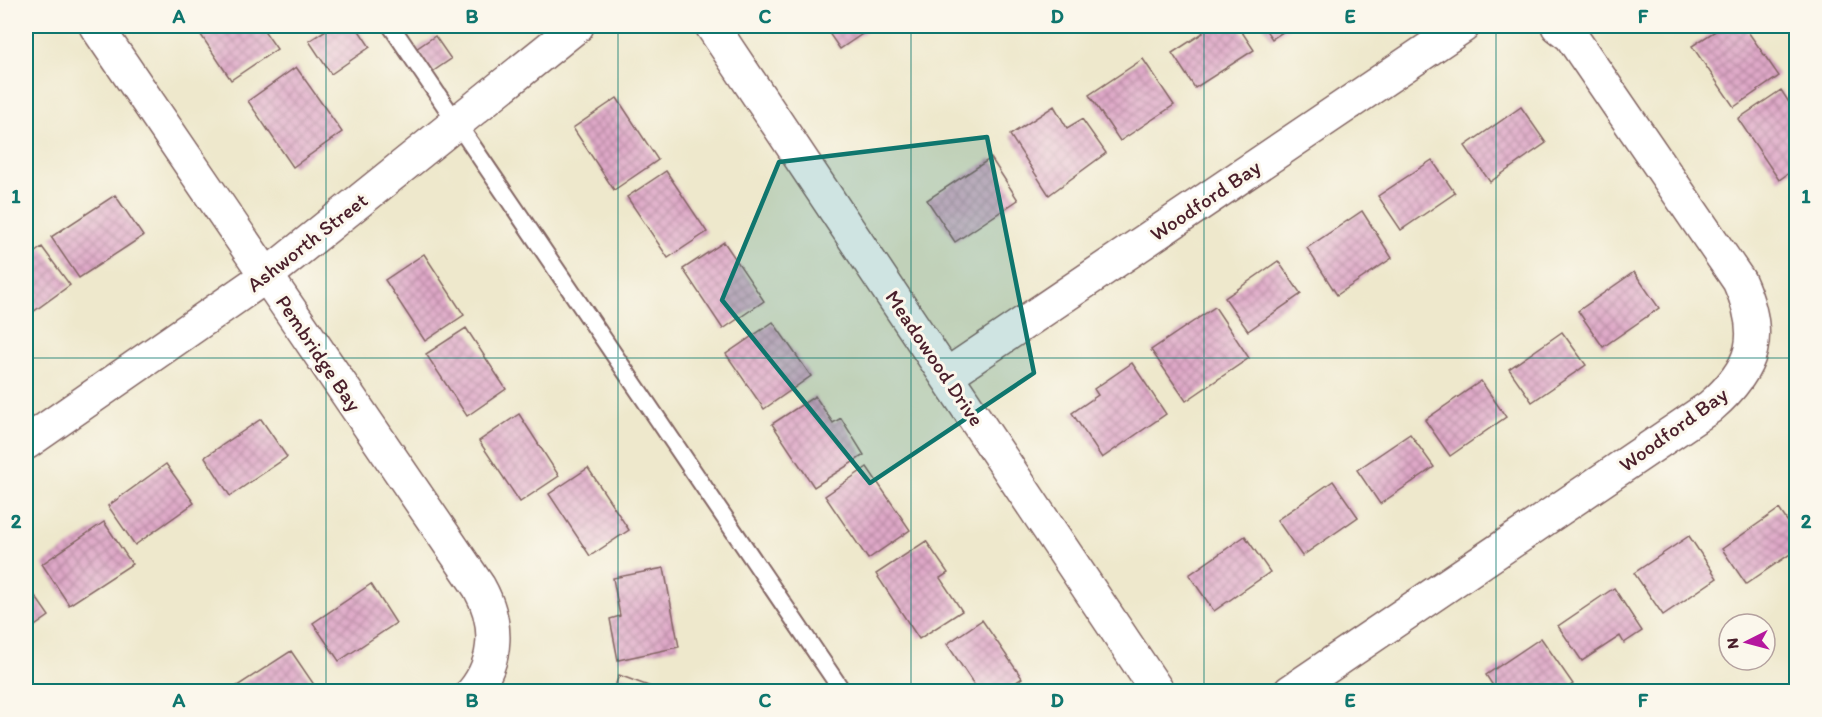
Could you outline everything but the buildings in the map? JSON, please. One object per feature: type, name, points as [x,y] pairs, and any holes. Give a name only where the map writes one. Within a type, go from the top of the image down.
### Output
[{"type":"street","name":"Pembridge Bay","points":[[96,26],[479,587],[488,604],[494,636],[486,671],[472,692]]},
{"type":"street","name":"Ashworth Street","points":[[26,443],[266,276],[577,26]]},
{"type":"street","name":"Meadowood Drive","points":[[712,26],[1158,692]]},
{"type":"street","name":"Woodford Bay","points":[[947,375],[1463,26]]},
{"type":"street","name":"Woodford Bay","points":[[1290,692],[1710,407],[1728,392],[1743,372],[1751,349],[1754,325],[1749,303],[1739,281],[1571,36],[1558,26]]},
{"type":"lane","points":[[390,26],[843,692]]},
{"type":"highlighted area","points":[[987,137],[1034,373],[870,483],[722,300],[779,162]]}]
